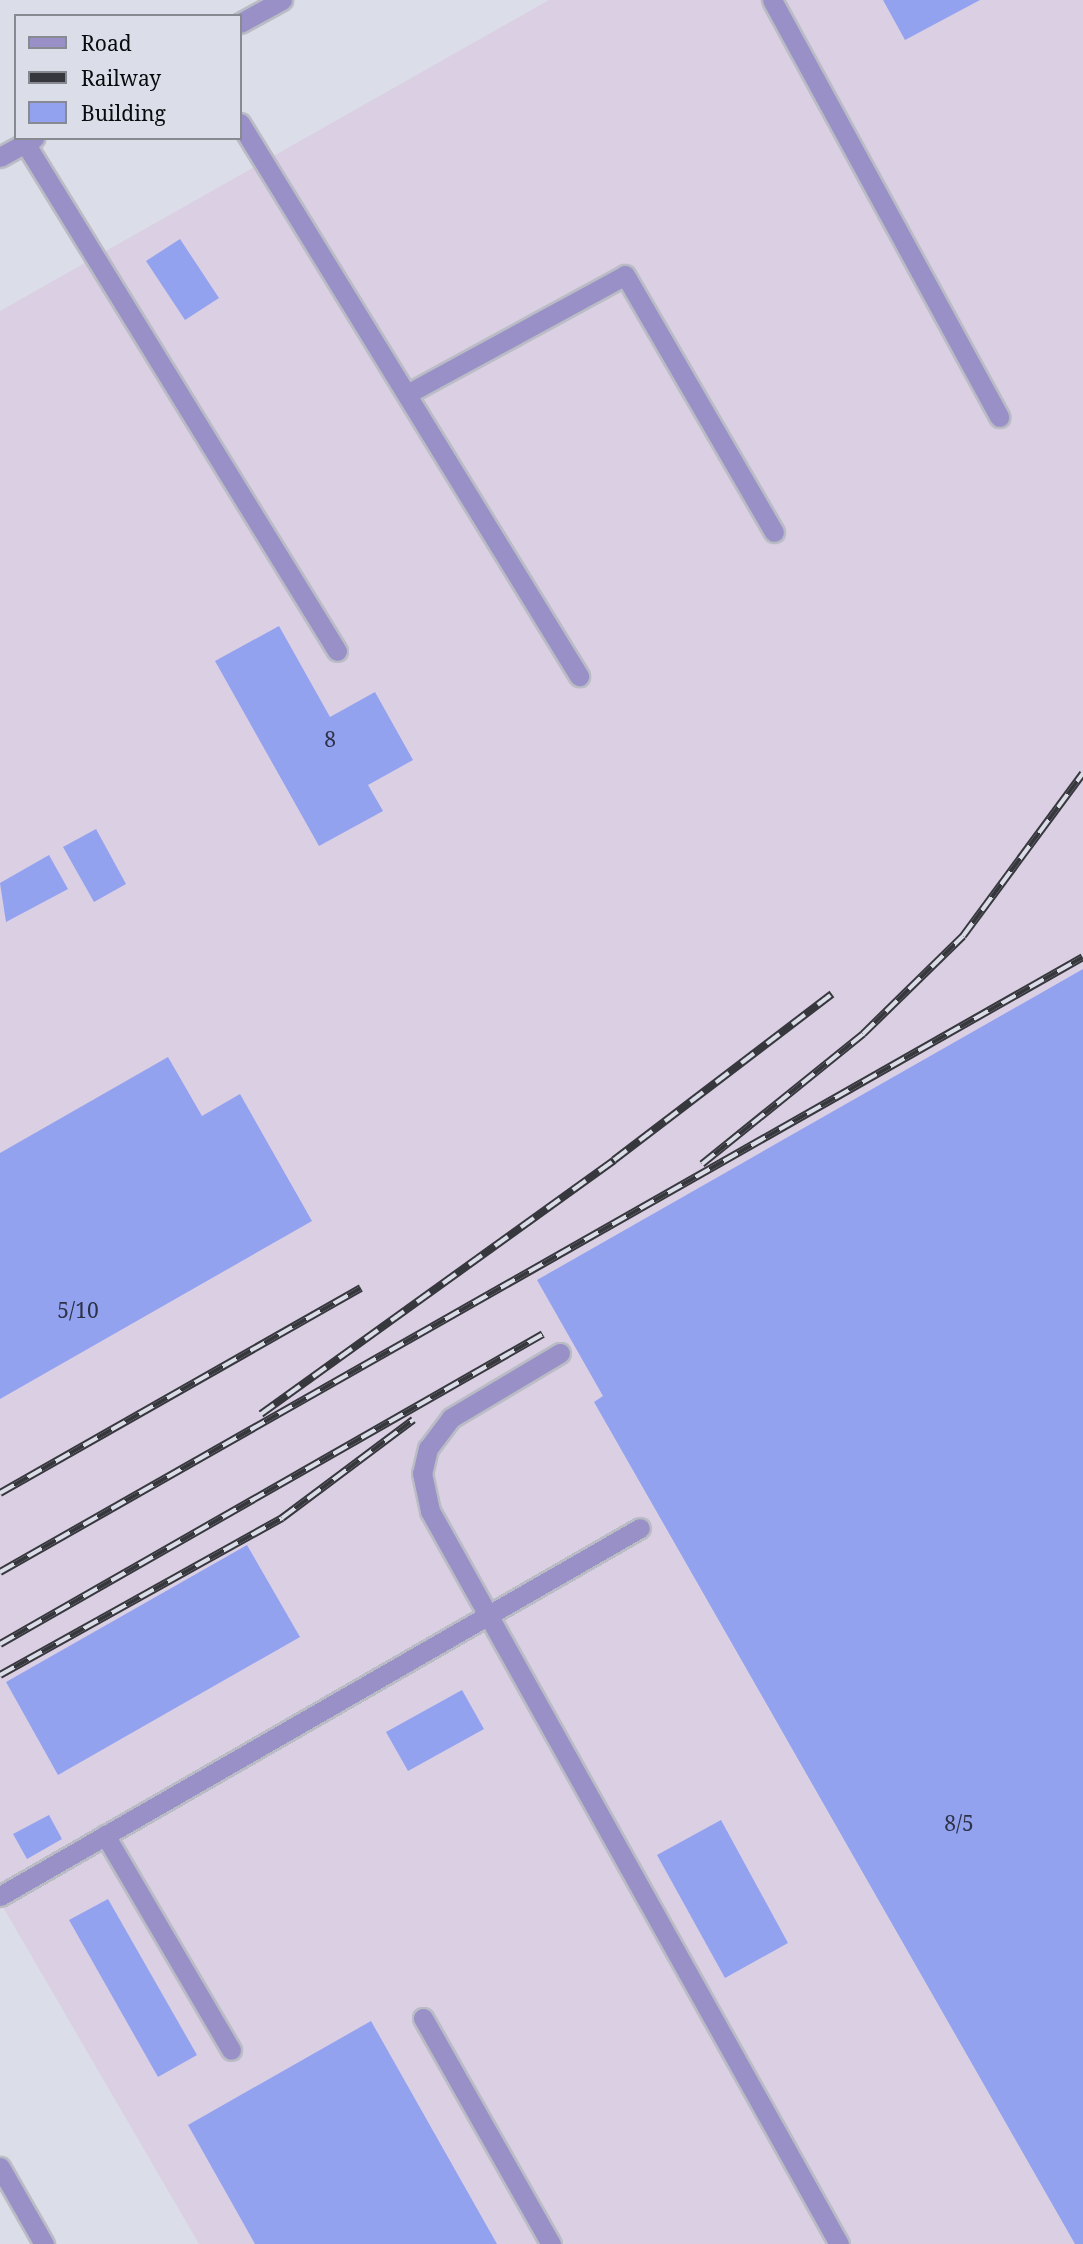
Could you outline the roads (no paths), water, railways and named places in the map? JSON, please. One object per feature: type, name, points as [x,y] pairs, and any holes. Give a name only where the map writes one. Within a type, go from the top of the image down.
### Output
[{"type":"street","points":[[242,22],[282,0]]},
{"type":"street","points":[[772,0],[999,417]]},
{"type":"street","points":[[242,126],[579,676]]},
{"type":"street","points":[[0,157],[29,141],[337,651]]},
{"type":"street","points":[[407,394],[625,275],[774,532]]},
{"type":"street","points":[[560,1353],[451,1418],[428,1448],[422,1473],[430,1511],[839,2244]]},
{"type":"street","points":[[0,1896],[640,1528]]},
{"type":"street","points":[[105,1835],[231,2050]]},
{"type":"street","points":[[423,2018],[551,2244]]},
{"type":"street","points":[[0,2167],[44,2244]]},
{"type":"railway","points":[[702,1164],[863,1034],[963,936],[1083,773]]},
{"type":"railway","points":[[0,1572],[1083,957]]},
{"type":"railway","points":[[261,1414],[614,1160],[832,994]]},
{"type":"railway","points":[[0,1493],[361,1288]]},
{"type":"railway","points":[[0,1644],[543,1334]]},
{"type":"railway","points":[[0,1675],[282,1518],[413,1420]]}]
